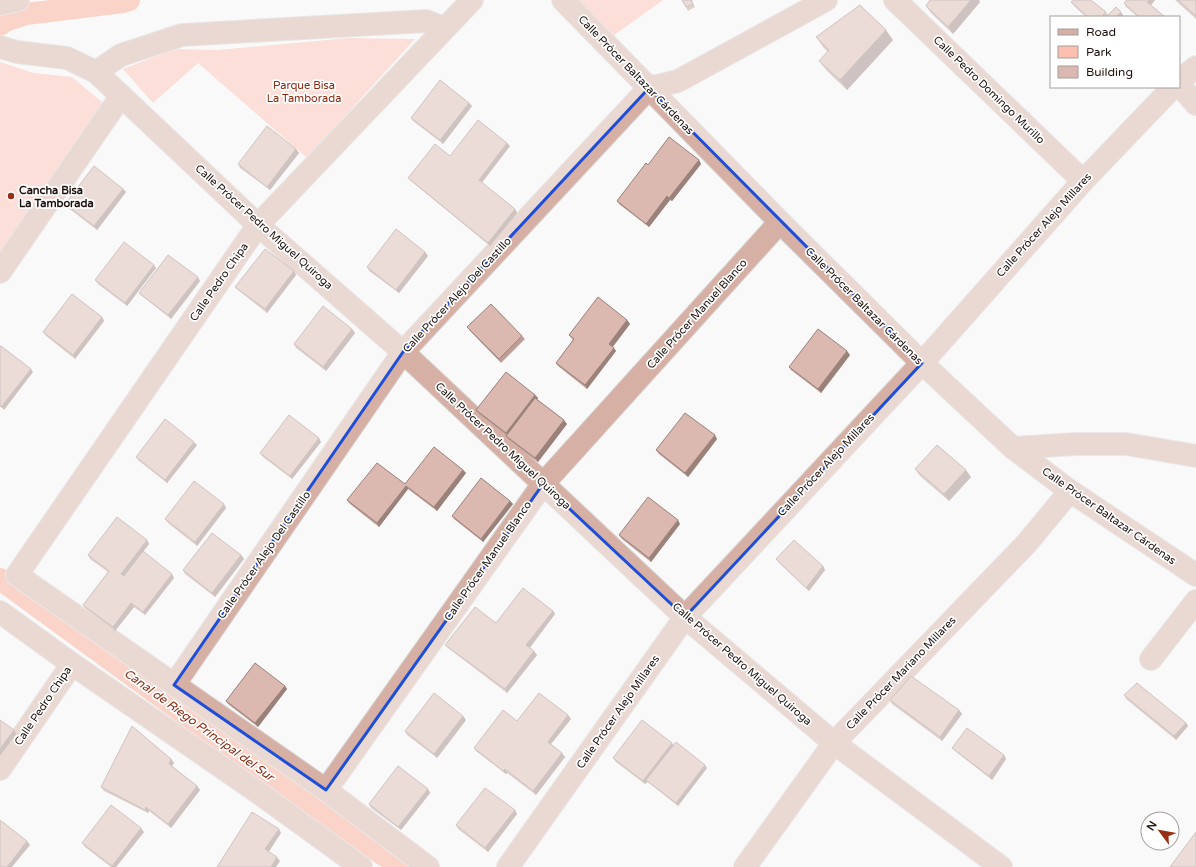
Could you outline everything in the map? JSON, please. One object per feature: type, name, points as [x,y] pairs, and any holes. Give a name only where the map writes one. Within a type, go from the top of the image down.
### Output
[{"type":"street","points":[[0,4],[18,0]]},
{"type":"street","name":"Calle Pedro Chipa","points":[[174,685],[17,575],[258,225],[472,0]]},
{"type":"street","name":"Calle Prócer Baltazar Cárdenas","points":[[563,0],[780,222],[922,363],[1013,448],[1070,491],[1196,575]]},
{"type":"street","points":[[649,88],[678,81],[826,0]]},
{"type":"street","name":"Calle Pedro Domingo Murillo","points":[[895,0],[1083,181]]},
{"type":"street","points":[[96,72],[121,55],[182,35],[426,21],[444,28]]},
{"type":"street","name":"Calle Prócer Pedro Miguel Quiroga","points":[[0,47],[17,52],[67,58],[96,72],[258,225],[403,352],[685,617],[834,743],[988,863]]},
{"type":"street","points":[[1180,80],[1196,67]]},
{"type":"street","points":[[1180,86],[1196,104]]},
{"type":"street","name":"Calle Prócer Alejo Del Castillo","points":[[174,685],[403,352],[649,88]]},
{"type":"street","name":"Calle Prócer Alejo Millares","points":[[508,867],[685,617],[922,363],[1083,181],[1172,88]]},
{"type":"street","points":[[0,272],[121,96]]},
{"type":"street","name":"Calle Prócer Manuel Blanco","points":[[326,790],[543,484],[780,222]]},
{"type":"street","points":[[1013,448],[1076,444],[1126,444],[1196,456]]},
{"type":"street","name":"Calle Prócer Mariano Millares","points":[[745,867],[834,743],[1027,543],[1070,491]]},
{"type":"street","points":[[1151,659],[1196,601]]},
{"type":"street","points":[[0,612],[72,664],[256,791],[361,867]]},
{"type":"street","name":"Calle Pedro Chipa","points":[[0,769],[72,664]]},
{"type":"street","points":[[174,685],[326,790],[428,867]]},
{"type":"highlighted area","points":[[649,88],[922,363],[685,617],[543,484],[326,790],[174,685],[403,352]]},
{"type":"green space","points":[[578,0],[663,0],[613,36]]},
{"type":"green space","name":"Parque Bisa La Tamborada","points":[[349,38],[415,39],[307,158],[198,63],[153,103],[123,69],[175,49],[218,50]]},
{"type":"green space","points":[[0,62],[34,73],[72,77],[103,103],[0,255]]},
{"type":"building","points":[[682,0],[691,0],[693,4],[686,7]]},
{"type":"building","points":[[930,0],[971,0],[948,27],[926,6]]},
{"type":"building","points":[[1074,0],[1091,0],[1106,12],[1102,16],[1087,16],[1071,2]]},
{"type":"building","points":[[1127,0],[1150,0],[1147,2],[1164,16],[1138,16],[1124,3]]},
{"type":"building","points":[[1178,0],[1196,0],[1196,16]]},
{"type":"building","points":[[860,5],[886,30],[840,80],[819,61],[829,50],[816,37]]},
{"type":"building","points":[[1116,7],[1121,12],[1117,16],[1107,16]]},
{"type":"building","points":[[440,80],[469,103],[440,140],[411,118]]},
{"type":"building","points":[[478,120],[507,143],[479,180],[515,209],[488,243],[408,178],[435,144],[450,156]]},
{"type":"building","points":[[267,126],[296,149],[267,187],[238,164]]},
{"type":"building","points":[[669,137],[699,160],[669,198],[667,196],[646,224],[617,201],[646,163],[648,165]]},
{"type":"building","points":[[94,166],[123,189],[94,226],[65,204]]},
{"type":"building","points":[[396,229],[425,252],[396,290],[367,267]]},
{"type":"building","points":[[124,242],[154,265],[125,303],[95,280]]},
{"type":"building","points":[[265,249],[294,271],[265,309],[235,287]]},
{"type":"building","points":[[168,255],[198,277],[168,315],[139,293]]},
{"type":"building","points":[[72,294],[102,317],[73,355],[43,332]]},
{"type":"building","points":[[598,297],[627,320],[609,344],[614,348],[585,385],[556,363],[574,339],[569,335]]},
{"type":"building","points":[[491,304],[522,336],[499,359],[467,327]]},
{"type":"building","points":[[323,306],[352,329],[323,367],[294,344]]},
{"type":"building","points":[[818,329],[847,351],[818,389],[789,367]]},
{"type":"building","points":[[1,346],[31,369],[1,407],[0,347]]},
{"type":"building","points":[[506,372],[535,395],[506,433],[476,410]]},
{"type":"building","points":[[535,398],[564,420],[535,458],[506,436]]},
{"type":"building","points":[[685,413],[715,435],[685,473],[656,450]]},
{"type":"building","points":[[289,415],[319,438],[290,476],[260,453]]},
{"type":"building","points":[[165,419],[194,442],[165,480],[136,457]]},
{"type":"building","points":[[937,445],[966,470],[944,494],[915,469]]},
{"type":"building","points":[[434,447],[463,470],[434,507],[406,486],[377,523],[347,500],[377,463],[405,484]]},
{"type":"building","points":[[481,478],[510,501],[481,539],[452,516]]},
{"type":"building","points":[[194,481],[224,504],[195,542],[165,519]]},
{"type":"building","points":[[648,497],[678,520],[649,558],[619,535]]},
{"type":"building","points":[[117,517],[147,540],[121,574],[124,576],[143,551],[172,574],[143,612],[131,603],[113,627],[83,605],[109,571],[88,555]]},
{"type":"building","points":[[212,533],[241,555],[212,593],[183,570]]},
{"type":"building","points":[[794,540],[823,566],[806,588],[776,559]]},
{"type":"building","points":[[523,588],[553,611],[526,645],[534,651],[505,689],[445,645],[475,607],[496,623]]},
{"type":"building","points":[[255,663],[285,686],[255,723],[226,701]]},
{"type":"building","points":[[911,676],[959,710],[940,737],[890,700]]},
{"type":"building","points":[[1137,683],[1186,723],[1174,736],[1124,695]]},
{"type":"building","points":[[434,693],[463,716],[434,754],[405,731]]},
{"type":"building","points":[[539,693],[568,715],[548,742],[562,753],[533,791],[505,769],[503,771],[474,748],[503,710],[517,721]]},
{"type":"building","points":[[0,720],[14,730],[0,749]]},
{"type":"building","points":[[642,720],[672,743],[643,781],[613,758]]},
{"type":"building","points":[[132,726],[171,759],[169,764],[197,786],[168,824],[146,807],[145,810],[101,787]]},
{"type":"building","points":[[967,728],[1004,755],[989,776],[952,748]]},
{"type":"building","points":[[676,742],[705,765],[676,803],[646,780]]},
{"type":"building","points":[[398,766],[428,789],[398,827],[369,804]]},
{"type":"building","points":[[485,788],[515,810],[485,848],[456,825]]},
{"type":"building","points":[[111,805],[141,828],[112,866],[82,843]]},
{"type":"building","points":[[252,812],[279,829],[265,849],[277,857],[271,867],[217,867]]},
{"type":"building","points":[[0,820],[27,841],[7,867],[0,867]]},
{"type":"building","points":[[1196,832],[1196,867],[1170,867]]},
{"type":"waterway","name":"Canal de Riego Principal del Sur","points":[[0,25],[5,21],[26,14],[129,0]]},
{"type":"waterway","name":"Canal de Riego Principal del Sur","points":[[0,579],[290,791],[401,867]]},
{"type":"place","name":"Cancha Bisa La Tamborada","points":[[11,196]]}]
